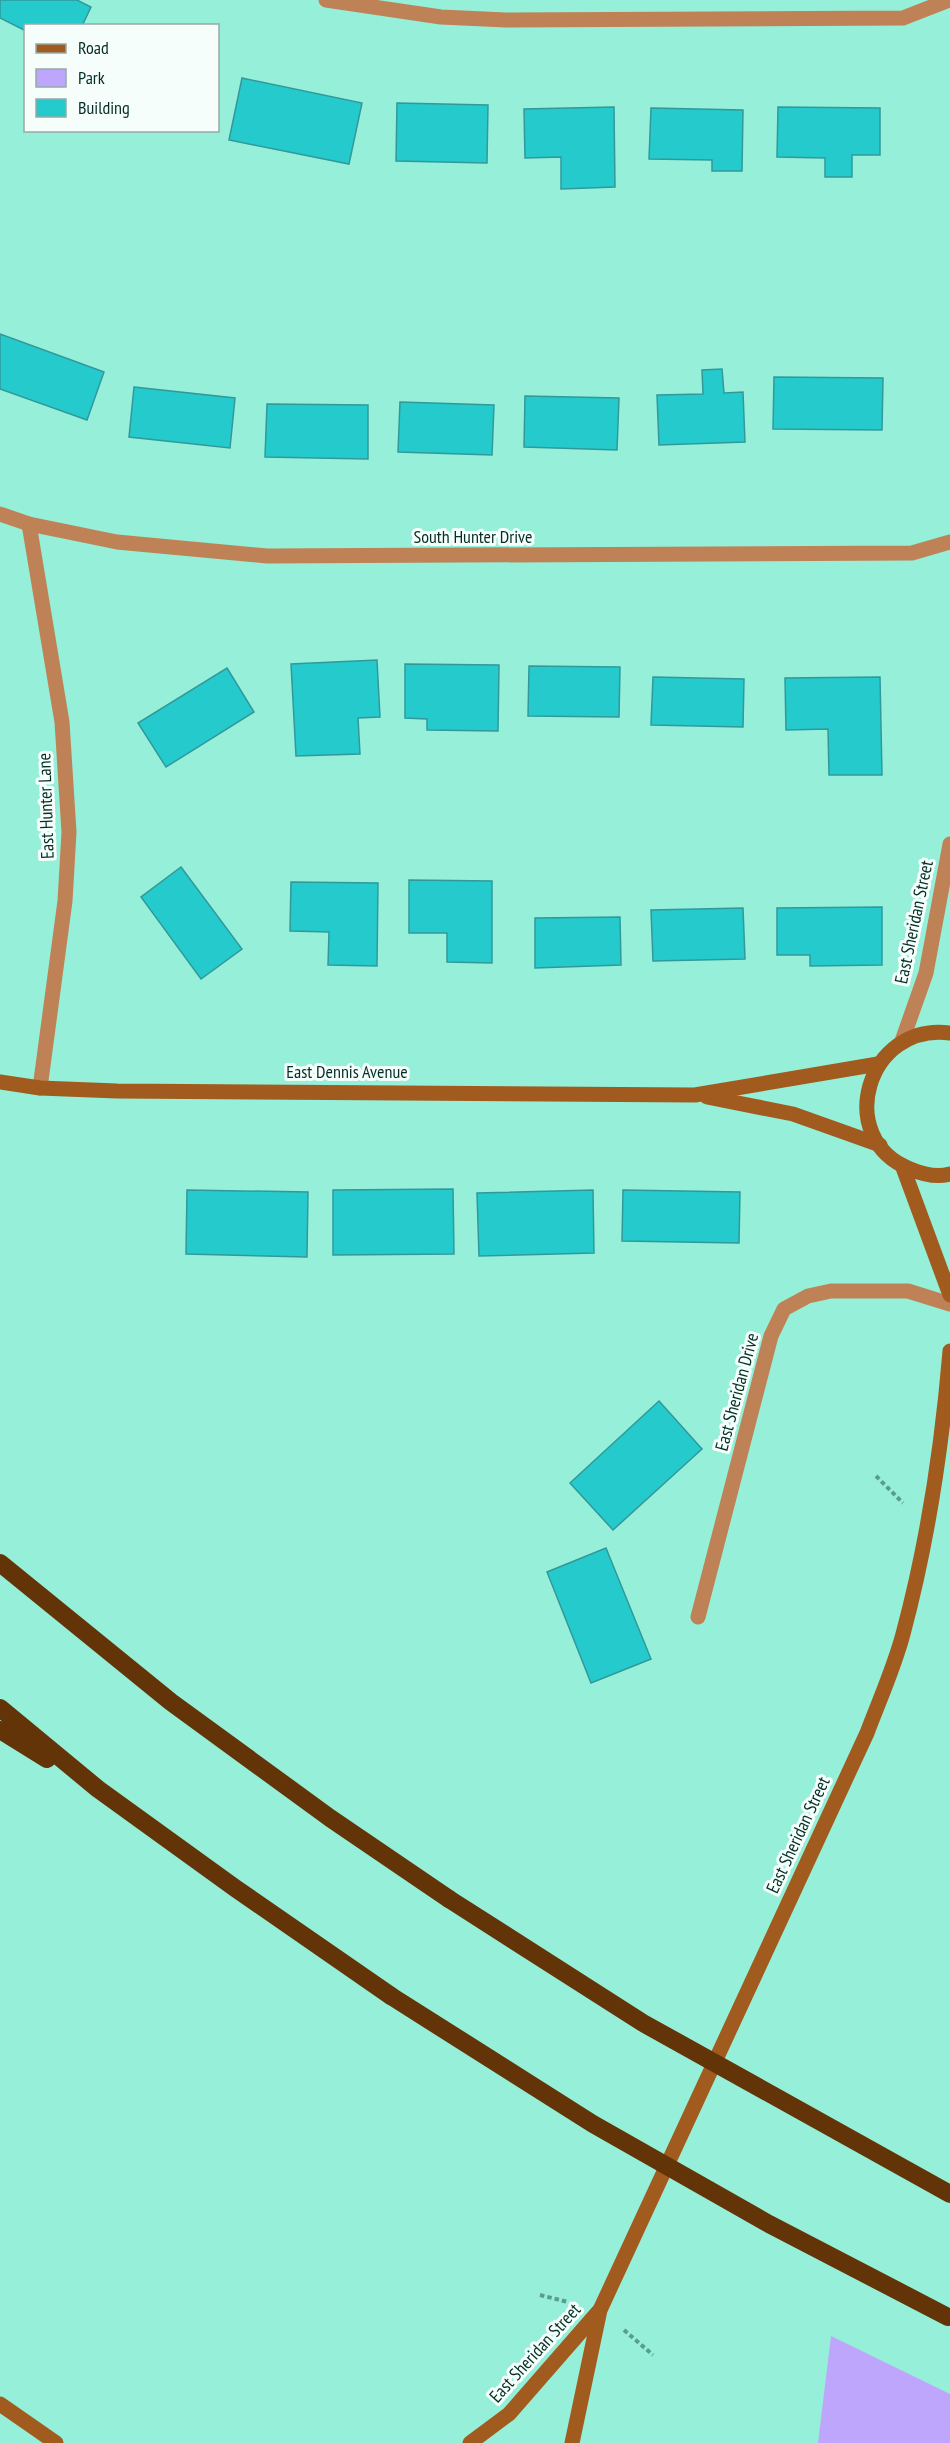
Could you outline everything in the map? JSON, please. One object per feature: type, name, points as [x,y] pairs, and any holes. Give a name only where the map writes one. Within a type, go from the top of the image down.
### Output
[{"type":"highway","points":[[0,1563],[171,1702],[330,1818],[449,1899],[643,2023],[950,2194]]},
{"type":"highway","points":[[0,1708],[98,1789],[235,1888],[391,1996],[593,2124],[769,2224],[949,2318]]},
{"type":"highway","points":[[0,1730],[98,1789]]},
{"type":"main road","points":[[950,1033],[919,1034],[902,1041],[888,1052],[878,1064],[869,1084],[867,1105],[870,1126],[880,1145],[902,1165],[923,1174],[950,1174]]},
{"type":"main road","name":"East Dennis Avenue","points":[[0,1082],[40,1088],[117,1091],[695,1095],[878,1064]]},
{"type":"main road","name":"East Dennis Avenue","points":[[695,1095],[794,1114],[880,1145]]},
{"type":"main road","points":[[902,1165],[950,1295]]},
{"type":"main road","name":"East Sheridan Street","points":[[572,2443],[600,2310],[862,1744],[902,1637],[924,1547],[938,1466],[950,1351]]},
{"type":"main road","name":"East Sheridan Street","points":[[470,2443],[508,2414],[600,2310]]},
{"type":"main road","points":[[0,2404],[56,2443]]},
{"type":"street","points":[[326,0],[441,17],[529,20],[903,18],[949,1]]},
{"type":"street","name":"South Hunter Drive","points":[[0,514],[29,524],[117,542],[288,556],[912,553],[950,542]]},
{"type":"street","name":"East Hunter Lane","points":[[29,524],[62,722],[69,832],[65,901],[40,1088]]},
{"type":"street","name":"East Sheridan Street","points":[[902,1041],[926,973],[950,844]]},
{"type":"street","name":"East Sheridan Drive","points":[[698,1617],[771,1336],[784,1309],[808,1296],[850,1290],[908,1291],[950,1304]]},
{"type":"green space","points":[[831,2336],[950,2394],[950,2443],[818,2443]]},
{"type":"building","points":[[0,0],[77,0],[91,7],[83,24],[24,24],[24,30],[0,18]]},
{"type":"building","points":[[242,78],[362,103],[349,164],[229,140]]},
{"type":"building","points":[[397,103],[488,105],[487,163],[396,161]]},
{"type":"building","points":[[614,107],[615,187],[561,189],[561,157],[525,158],[524,109]]},
{"type":"building","points":[[778,107],[880,108],[880,155],[852,155],[852,177],[825,177],[825,158],[777,157]]},
{"type":"building","points":[[651,108],[743,110],[742,171],[712,171],[712,160],[649,159]]},
{"type":"building","points":[[0,334],[104,372],[87,420],[0,389]]},
{"type":"building","points":[[722,369],[724,393],[743,392],[745,442],[659,445],[657,395],[703,394],[702,370]]},
{"type":"building","points":[[774,377],[883,378],[882,430],[773,429]]},
{"type":"building","points":[[134,387],[235,398],[230,448],[129,437]]},
{"type":"building","points":[[525,396],[619,398],[617,450],[524,447]]},
{"type":"building","points":[[400,402],[494,405],[492,455],[398,452]]},
{"type":"building","points":[[267,404],[368,405],[368,459],[265,457]]},
{"type":"building","points":[[377,660],[380,717],[358,718],[360,754],[296,756],[291,664]]},
{"type":"building","points":[[405,664],[499,665],[498,731],[427,730],[427,719],[405,718]]},
{"type":"building","points":[[529,666],[620,667],[619,717],[528,716]]},
{"type":"building","points":[[227,668],[254,712],[166,767],[138,723]]},
{"type":"building","points":[[653,677],[744,679],[743,727],[651,725]]},
{"type":"building","points":[[880,677],[882,775],[829,775],[828,729],[786,730],[785,678]]},
{"type":"building","points":[[181,867],[242,949],[201,979],[141,897]]},
{"type":"building","points":[[409,880],[492,881],[492,963],[447,962],[447,933],[409,933]]},
{"type":"building","points":[[291,882],[378,883],[377,966],[328,965],[329,932],[290,931]]},
{"type":"building","points":[[882,907],[882,965],[810,966],[810,955],[777,955],[777,908]]},
{"type":"building","points":[[743,908],[745,959],[653,961],[651,910]]},
{"type":"building","points":[[620,917],[621,965],[535,968],[535,918]]},
{"type":"building","points":[[453,1189],[454,1254],[333,1255],[333,1190]]},
{"type":"building","points":[[187,1190],[308,1192],[307,1257],[186,1254]]},
{"type":"building","points":[[593,1190],[594,1253],[479,1256],[477,1193]]},
{"type":"building","points":[[623,1190],[740,1192],[739,1243],[622,1241]]},
{"type":"building","points":[[659,1401],[702,1449],[613,1530],[570,1483]]},
{"type":"building","points":[[606,1548],[651,1659],[591,1683],[547,1572]]}]
